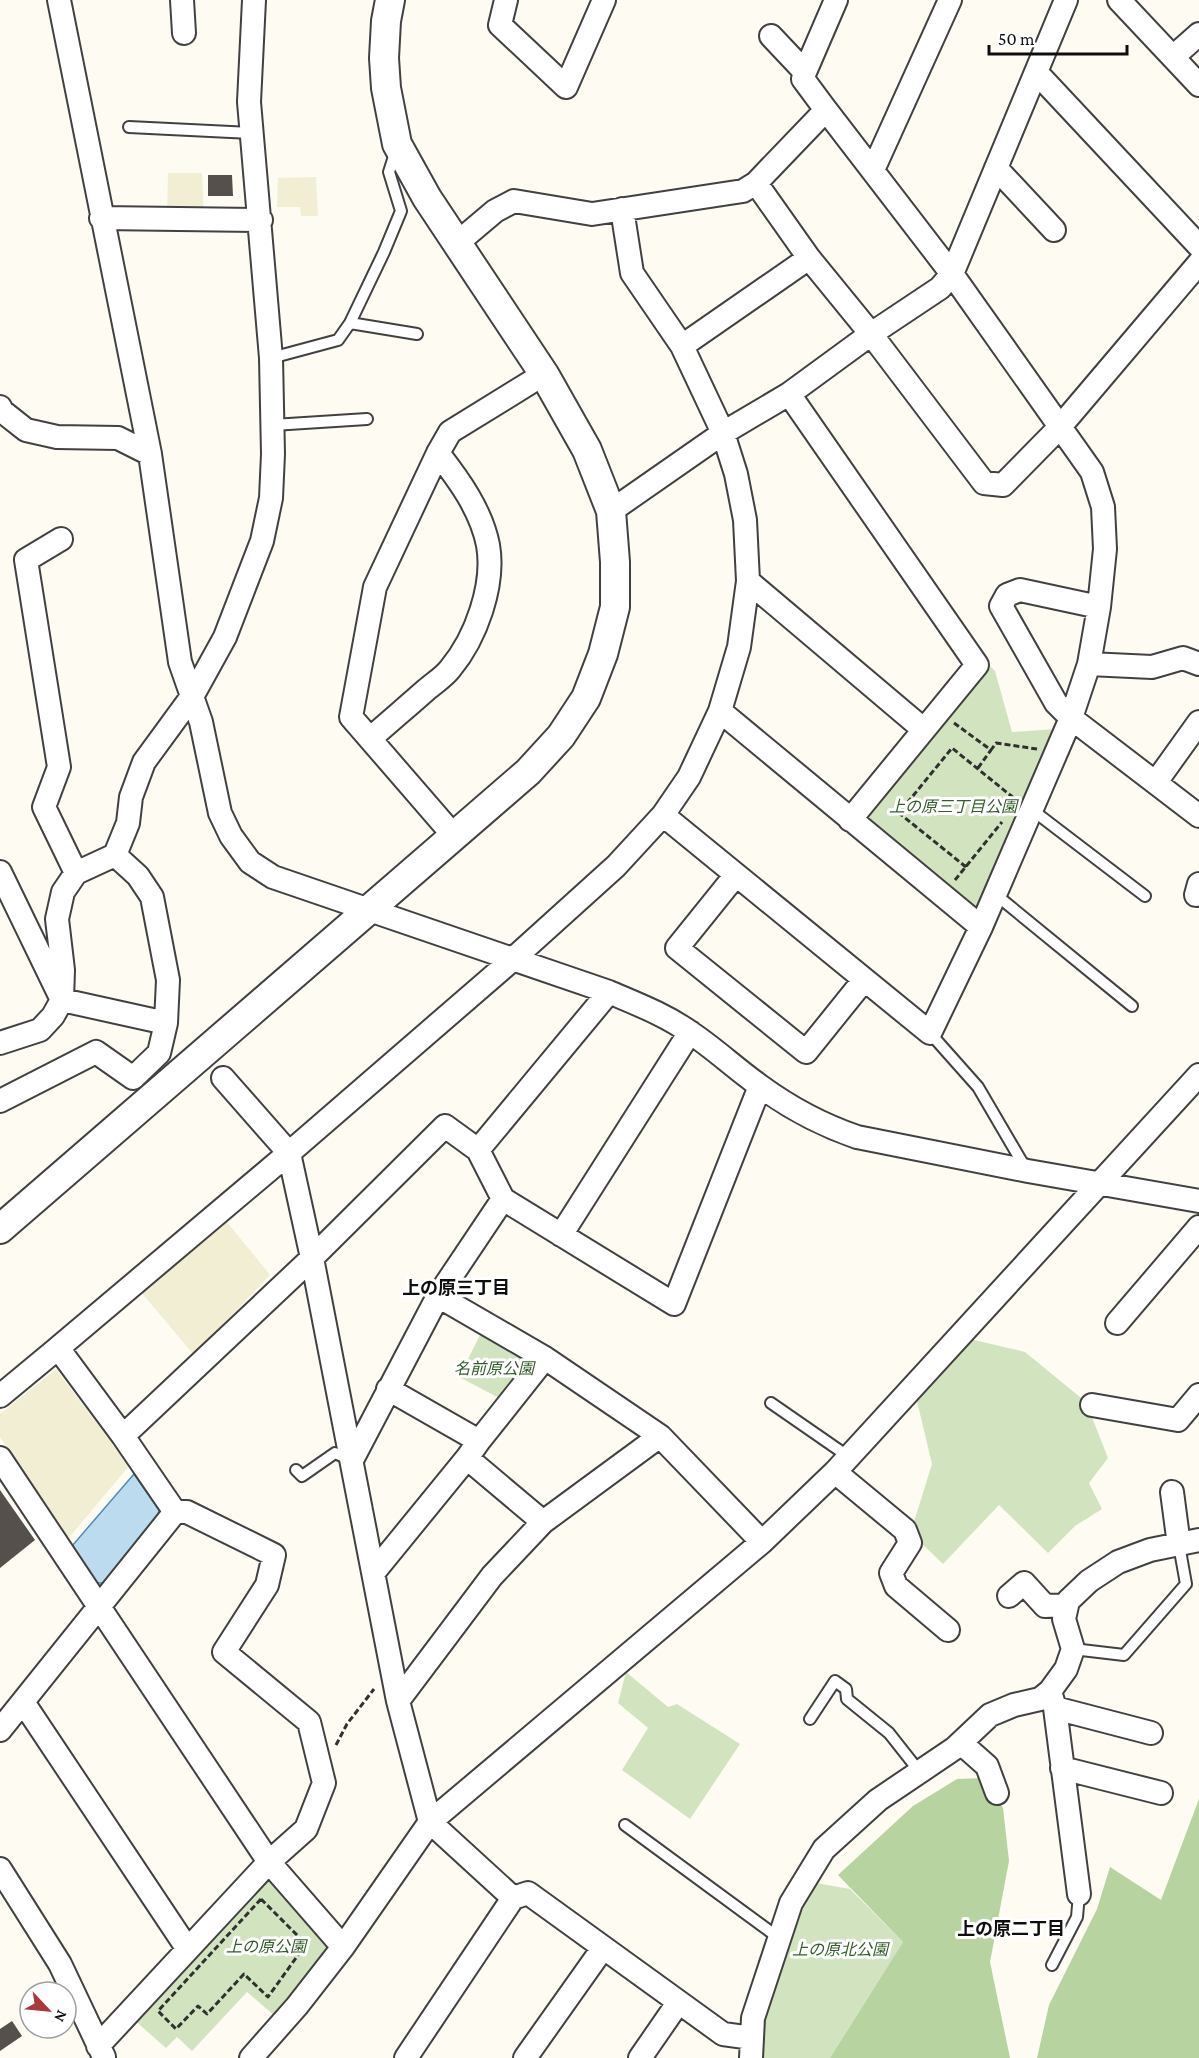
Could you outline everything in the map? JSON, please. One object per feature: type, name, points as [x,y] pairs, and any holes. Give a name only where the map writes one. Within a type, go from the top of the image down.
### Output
[{"type":"street","points":[[59,0],[150,454],[180,662],[201,722],[220,813],[231,836],[250,862],[273,877],[609,992],[655,1011],[690,1032],[760,1086],[796,1110],[839,1131],[857,1137],[1028,1171],[1199,1201]]},
{"type":"street","points":[[182,0],[184,33]]},
{"type":"street","points":[[0,1043],[40,1030],[53,1016],[62,1000],[63,970],[57,919],[63,892],[76,873],[115,855],[128,823],[131,797],[144,762],[193,695],[225,638],[262,541],[271,498],[273,425],[272,358],[249,102],[254,0]]},
{"type":"street","points":[[0,1229],[528,772],[561,736],[586,698],[603,654],[615,607],[615,562],[611,511],[587,450],[544,374],[456,244],[427,198],[398,144],[386,88],[384,58],[386,21],[390,0]]},
{"type":"street","points":[[506,0],[500,25],[566,87],[604,0]]},
{"type":"street","points":[[663,815],[930,1033],[981,927],[1071,718],[1089,664],[1099,607],[1105,549],[1102,507],[1092,472],[952,274],[803,79],[836,0]]},
{"type":"street","points":[[873,170],[950,0]]},
{"type":"street","points":[[611,511],[723,433],[789,394],[871,334],[940,288],[952,274],[1066,0]]},
{"type":"street","points":[[1119,0],[1199,85]]},
{"type":"street","points":[[1173,57],[1199,34]]},
{"type":"street","points":[[771,36],[805,72]]},
{"type":"street","points":[[1036,72],[1199,246]]},
{"type":"street","points":[[456,244],[495,211],[514,201],[592,214],[743,191],[756,183],[826,110]]},
{"type":"street","points":[[996,168],[1054,230]]},
{"type":"street","points":[[756,183],[809,258],[871,334],[984,483],[1003,485],[1059,428],[1199,263]]},
{"type":"street","points":[[0,1396],[289,1153],[512,960],[616,866],[663,815],[689,777],[720,711],[738,647],[748,581],[746,520],[736,474],[723,433],[682,346],[632,273],[622,209]]},
{"type":"street","points":[[101,218],[261,220]]},
{"type":"street","points":[[682,346],[809,258]]},
{"type":"street","points":[[454,836],[351,717],[375,587],[450,432],[544,374]]},
{"type":"street","points":[[789,394],[977,665],[850,820]]},
{"type":"street","points":[[0,407],[26,430],[57,437],[118,438],[150,454]]},
{"type":"street","points":[[371,738],[450,670],[472,636],[484,603],[488,575],[488,545],[466,491],[438,453]]},
{"type":"street","points":[[61,539],[26,560],[59,767],[44,807],[76,873]]},
{"type":"street","points":[[748,581],[923,729]]},
{"type":"street","points":[[1099,607],[1020,590],[1007,595],[1001,606],[1056,703],[1071,718],[1199,816]]},
{"type":"street","points":[[1089,664],[1152,667],[1183,658],[1199,664]]},
{"type":"street","points":[[720,711],[981,927]]},
{"type":"street","points":[[1156,782],[1199,722]]},
{"type":"street","points":[[0,1101],[96,1052],[133,1078],[159,1053],[166,1023],[168,980],[152,897],[138,876],[115,855]]},
{"type":"street","points":[[0,872],[62,1000]]},
{"type":"street","points":[[735,876],[677,948],[806,1052],[864,980]]},
{"type":"street","points":[[478,1150],[609,992]]},
{"type":"street","points":[[62,1000],[166,1023]]},
{"type":"street","points":[[561,1235],[690,1032]]},
{"type":"street","points":[[251,2058],[297,2006],[343,1947],[430,1822],[762,1542],[842,1465],[1199,1075]]},
{"type":"street","points":[[223,1078],[289,1153],[312,1258],[398,1701],[430,1822],[513,1898]]},
{"type":"street","points":[[123,1436],[312,1258],[445,1126],[478,1150],[503,1199],[674,1304],[760,1086]]},
{"type":"street","points":[[352,1460],[438,1296],[503,1199]]},
{"type":"street","points":[[1117,1323],[1199,1227]]},
{"type":"street","points":[[438,1296],[545,1358],[660,1436],[762,1542]]},
{"type":"street","points":[[58,1348],[123,1436],[175,1512]]},
{"type":"street","points":[[374,1572],[545,1358]]},
{"type":"street","points":[[388,1389],[473,1450],[543,1522]]},
{"type":"street","points":[[1092,1405],[1178,1420],[1199,1395]]},
{"type":"street","points":[[398,1701],[492,1576],[543,1522],[660,1436]]},
{"type":"street","points":[[0,1458],[268,1862],[343,1947]]},
{"type":"street","points":[[842,1465],[905,1530],[910,1543],[891,1573],[896,1586],[948,1630]]},
{"type":"street","points":[[1079,1894],[1053,1700],[1073,1649],[1064,1619],[1067,1605],[1068,1601],[1089,1581],[1118,1562],[1150,1550],[1189,1542],[1172,1492]]},
{"type":"street","points":[[0,1730],[175,1512]]},
{"type":"street","points":[[0,1869],[60,1964],[102,2052],[188,1948],[268,1862],[306,1829],[324,1783],[309,1722],[224,1653],[267,1585],[274,1555],[187,1512],[175,1512]]},
{"type":"street","points":[[1009,1596],[1024,1583],[1045,1606],[1067,1605]]},
{"type":"street","points":[[415,2054],[513,1898],[528,1893],[678,2003],[723,2034],[752,2048],[753,2018],[791,1904],[824,1850],[878,1800],[961,1743],[990,1715],[1014,1705],[1040,1699],[1053,1700],[1151,1733]]},
{"type":"street","points":[[23,1702],[188,1948]]},
{"type":"street","points":[[961,1743],[987,1766],[997,1793]]},
{"type":"street","points":[[1062,1768],[1161,1793]]},
{"type":"street","points":[[525,2058],[603,1948]]},
{"type":"street","points":[[640,2058],[678,2003]]},
{"type":"lane","points":[[129,126],[251,133]]},
{"type":"lane","points":[[272,358],[338,340],[350,323],[401,211],[389,172],[398,144]]},
{"type":"lane","points":[[350,323],[417,334]]},
{"type":"lane","points":[[273,425],[367,419]]},
{"type":"lane","points":[[1031,809],[1145,896]]},
{"type":"lane","points":[[995,894],[1132,1006]]},
{"type":"lane","points":[[930,1033],[978,1087],[1028,1171]]},
{"type":"lane","points":[[771,1403],[842,1465]]},
{"type":"lane","points":[[296,1470],[302,1476],[335,1452],[352,1460]]},
{"type":"lane","points":[[1073,1649],[1124,1655],[1186,1584],[1189,1542]]},
{"type":"lane","points":[[810,1719],[835,1681],[846,1689],[847,1699],[889,1733],[919,1771]]},
{"type":"lane","points":[[625,1825],[779,1938]]},
{"type":"lane","points":[[1052,1965],[1077,1917],[1079,1894]]},
{"type":"path","points":[[960,728],[991,750]]},
{"type":"path","points":[[977,768],[996,743],[1056,752]]},
{"type":"path","points":[[966,867],[899,813],[952,748],[1031,809]]},
{"type":"path","points":[[929,885],[942,869],[955,880],[1006,818]]},
{"type":"path","points":[[347,1724],[392,1667]]},
{"type":"path","points":[[261,1899],[306,1944],[268,1997],[243,1974],[207,2014],[198,2006],[176,2029],[158,2012],[261,1899]]},
{"type":"shaded area","points":[[168,173],[202,173],[204,218],[167,217]]},
{"type":"shaded area","points":[[316,177],[318,216],[301,216],[300,207],[277,207],[278,178]]},
{"type":"shaded area","points":[[226,1221],[270,1275],[194,1355],[140,1291]]},
{"type":"shaded area","points":[[56,1369],[129,1466],[67,1540],[0,1437],[0,1414]]},
{"type":"green space","name":"上の原三丁目公園","points":[[987,663],[995,671],[1012,732],[1056,729],[981,905],[970,907],[861,816]]},
{"type":"green space","name":"名前原公園","points":[[481,1333],[531,1361],[503,1400],[459,1377]]},
{"type":"green space","points":[[970,1339],[1025,1352],[1086,1402],[1108,1458],[1089,1483],[1102,1509],[1075,1526],[1048,1553],[999,1505],[943,1564],[917,1539],[912,1528],[932,1464],[916,1397]]},
{"type":"green space","points":[[626,1672],[668,1707],[677,1704],[740,1744],[690,1819],[622,1770],[648,1728],[618,1703]]},
{"type":"green space","points":[[984,1778],[1003,1808],[1009,1861],[990,1962],[1010,2058],[830,2058],[903,1942],[838,1875],[913,1806],[957,1779]]},
{"type":"green space","points":[[1199,1799],[1199,2058],[1037,2058],[1049,2005],[1097,1909],[1110,1867],[1161,1900]]},
{"type":"green space","name":"上の原公園","points":[[263,1877],[275,1882],[330,1946],[276,2017],[247,1992],[192,2051],[177,2037],[166,2048],[132,2018]]},
{"type":"green space","name":"上の原北公園","points":[[816,1883],[850,1889],[903,1942],[830,2058],[762,2058],[761,2017],[782,1968],[804,1894]]},
{"type":"water","points":[[134,1474],[159,1510],[158,1516],[103,1583],[94,1583],[72,1546]]},
{"type":"building","points":[[208,175],[232,175],[233,196],[208,196]]},
{"type":"building","points":[[0,1490],[35,1540],[0,1568]]},
{"type":"building","points":[[12,2021],[18,2030],[18,2039],[0,2051],[0,2029]]},
{"type":"district","name":"上の原三丁目","points":[[456,1288]]},
{"type":"district","name":"上の原二丁目","points":[[1011,1929]]}]
